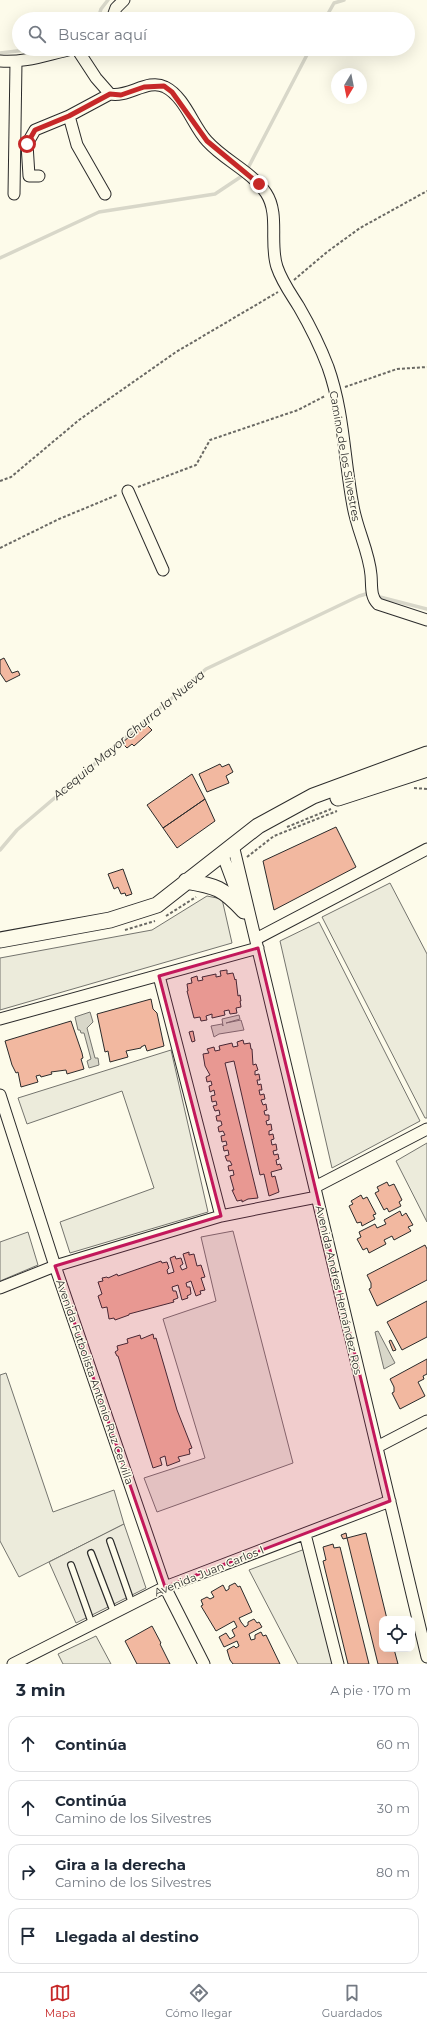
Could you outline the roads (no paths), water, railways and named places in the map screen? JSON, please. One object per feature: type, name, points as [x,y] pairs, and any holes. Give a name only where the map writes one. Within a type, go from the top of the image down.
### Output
[{"type":"main road","points":[[0,940],[116,918],[157,905],[258,826],[313,796],[427,754]]},
{"type":"main road","points":[[267,821],[427,769]]},
{"type":"main road","points":[[186,881],[222,890],[230,896],[248,917]]},
{"type":"street","points":[[115,12],[116,8],[124,0]]},
{"type":"street","points":[[0,61],[16,62],[42,56]]},
{"type":"street","points":[[40,176],[29,176],[27,144],[35,130],[69,116],[110,94],[96,78],[82,56]]},
{"type":"street","points":[[14,194],[16,62]]},
{"type":"street","name":"Camino de los Silvestres","points":[[110,94],[121,95],[144,87],[164,86],[172,92],[207,141],[259,184],[267,195],[272,210],[273,251],[277,266],[285,287],[296,302],[320,348],[335,390],[340,410],[352,506],[355,521],[369,561],[373,594],[378,604],[427,620]]},
{"type":"street","points":[[69,116],[77,145],[105,194]]},
{"type":"street","points":[[128,491],[163,570]]},
{"type":"street","name":"Avenida Andres Hernández Ros","points":[[227,849],[257,944],[427,1657]]},
{"type":"street","points":[[0,1019],[159,976],[257,944],[427,849]]},
{"type":"street","points":[[159,976],[221,1216]]},
{"type":"street","name":"Avenida Futbolista Antonio Ruz Cervilla","points":[[0,1095],[55,1266],[165,1587],[204,1664]]},
{"type":"street","points":[[0,1288],[55,1266],[221,1216],[316,1192],[427,1129]]},
{"type":"street","points":[[377,1447],[427,1421]]},
{"type":"street","name":"Avenida Juan Carlos I","points":[[13,1664],[165,1587],[390,1501]]},
{"type":"street","points":[[304,1534],[338,1664]]},
{"type":"lane","points":[[110,1541],[132,1604]]},
{"type":"lane","points":[[91,1553],[114,1613]]},
{"type":"lane","points":[[71,1565],[92,1624]]},
{"type":"waterway","points":[[100,12],[108,0]]},
{"type":"waterway","points":[[329,12],[334,3],[344,0]]},
{"type":"waterway","points":[[0,53],[12,52]]},
{"type":"waterway","points":[[248,168],[306,56]]},
{"type":"waterway","points":[[0,258],[99,212],[215,194],[242,176]]},
{"type":"waterway","name":"Acequia Mayor Churra la Nueva","points":[[0,850],[17,830],[206,669],[359,596],[366,594],[370,595]]},
{"type":"waterway","name":"Acequia Mayor Churra la Nueva","points":[[376,596],[427,609]]}]
